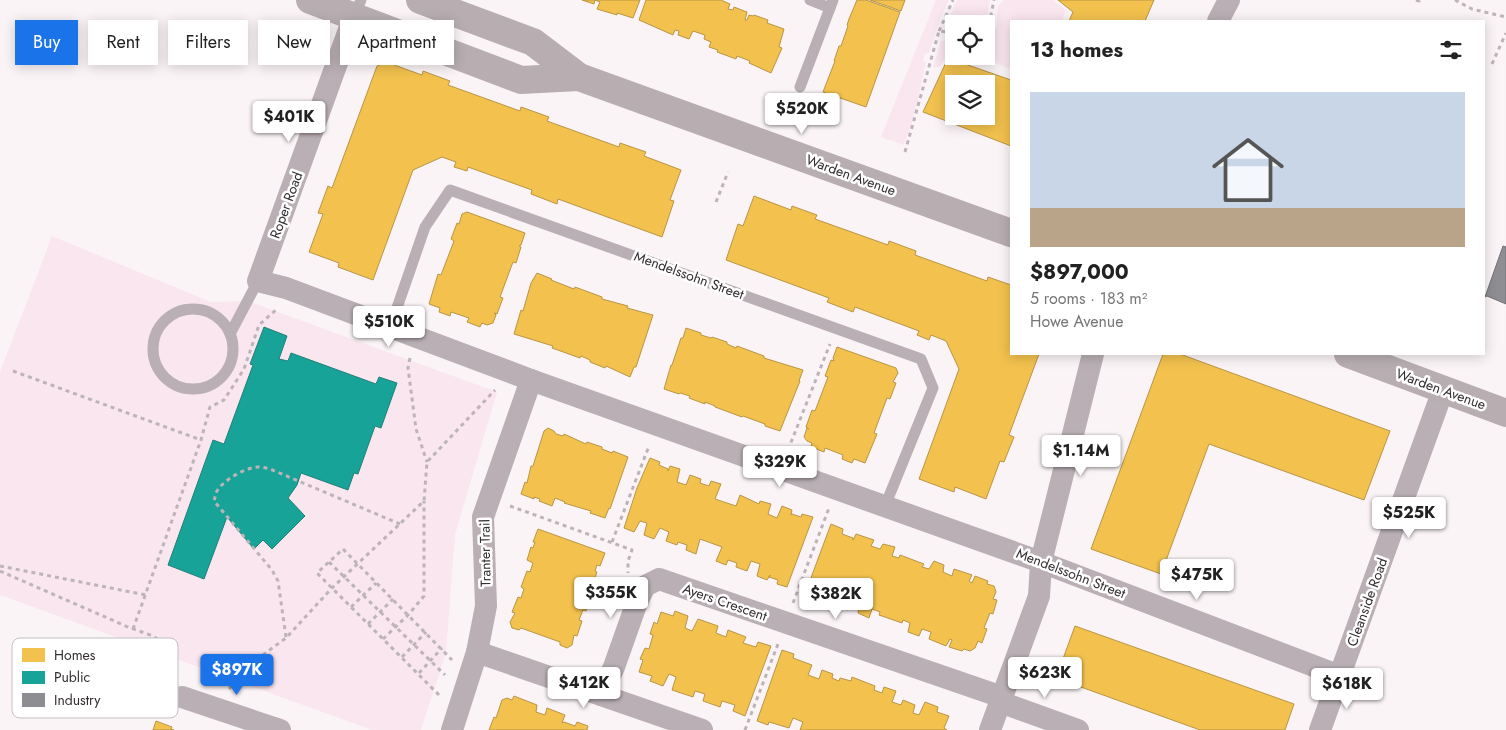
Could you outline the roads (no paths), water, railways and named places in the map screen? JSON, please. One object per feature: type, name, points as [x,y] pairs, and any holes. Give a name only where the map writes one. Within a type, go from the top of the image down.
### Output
[{"type":"main road","name":"Warden Avenue","points":[[310,0],[358,8],[521,80],[578,76]]},
{"type":"main road","name":"Warden Avenue","points":[[420,0],[533,42],[578,76],[1010,233]]},
{"type":"main road","name":"Warden Avenue","points":[[1351,355],[1506,413]]},
{"type":"street","name":"Roper Road","points":[[258,281],[358,8]]},
{"type":"street","name":"Mendelssohn Street","points":[[258,281],[286,288],[531,380],[1042,562],[1340,676]]},
{"type":"street","points":[[990,730],[1039,596],[1042,562],[1093,355]]},
{"type":"street","name":"Tranter Trail","points":[[452,730],[477,652],[486,606],[483,517],[531,380]]},
{"type":"street","name":"Cleanside Road","points":[[1320,730],[1443,390]]},
{"type":"street","name":"Ayers Crescent","points":[[601,695],[614,667],[637,602],[645,586],[659,579],[1001,699],[1078,730]]},
{"type":"street","points":[[477,652],[702,730]]},
{"type":"street","points":[[182,696],[240,724],[280,730]]},
{"type":"lane","points":[[800,87],[831,4],[810,0]]},
{"type":"lane","name":"Mendelssohn Street","points":[[390,328],[425,227],[450,190],[836,328],[921,359],[933,388],[885,506]]},
{"type":"lane","points":[[230,334],[223,323],[213,315],[200,310],[187,310],[174,314],[164,322],[156,333],[153,346],[154,359],[168,381],[180,387],[193,389],[217,382],[226,372],[232,360],[233,347],[230,334],[258,281]]}]
